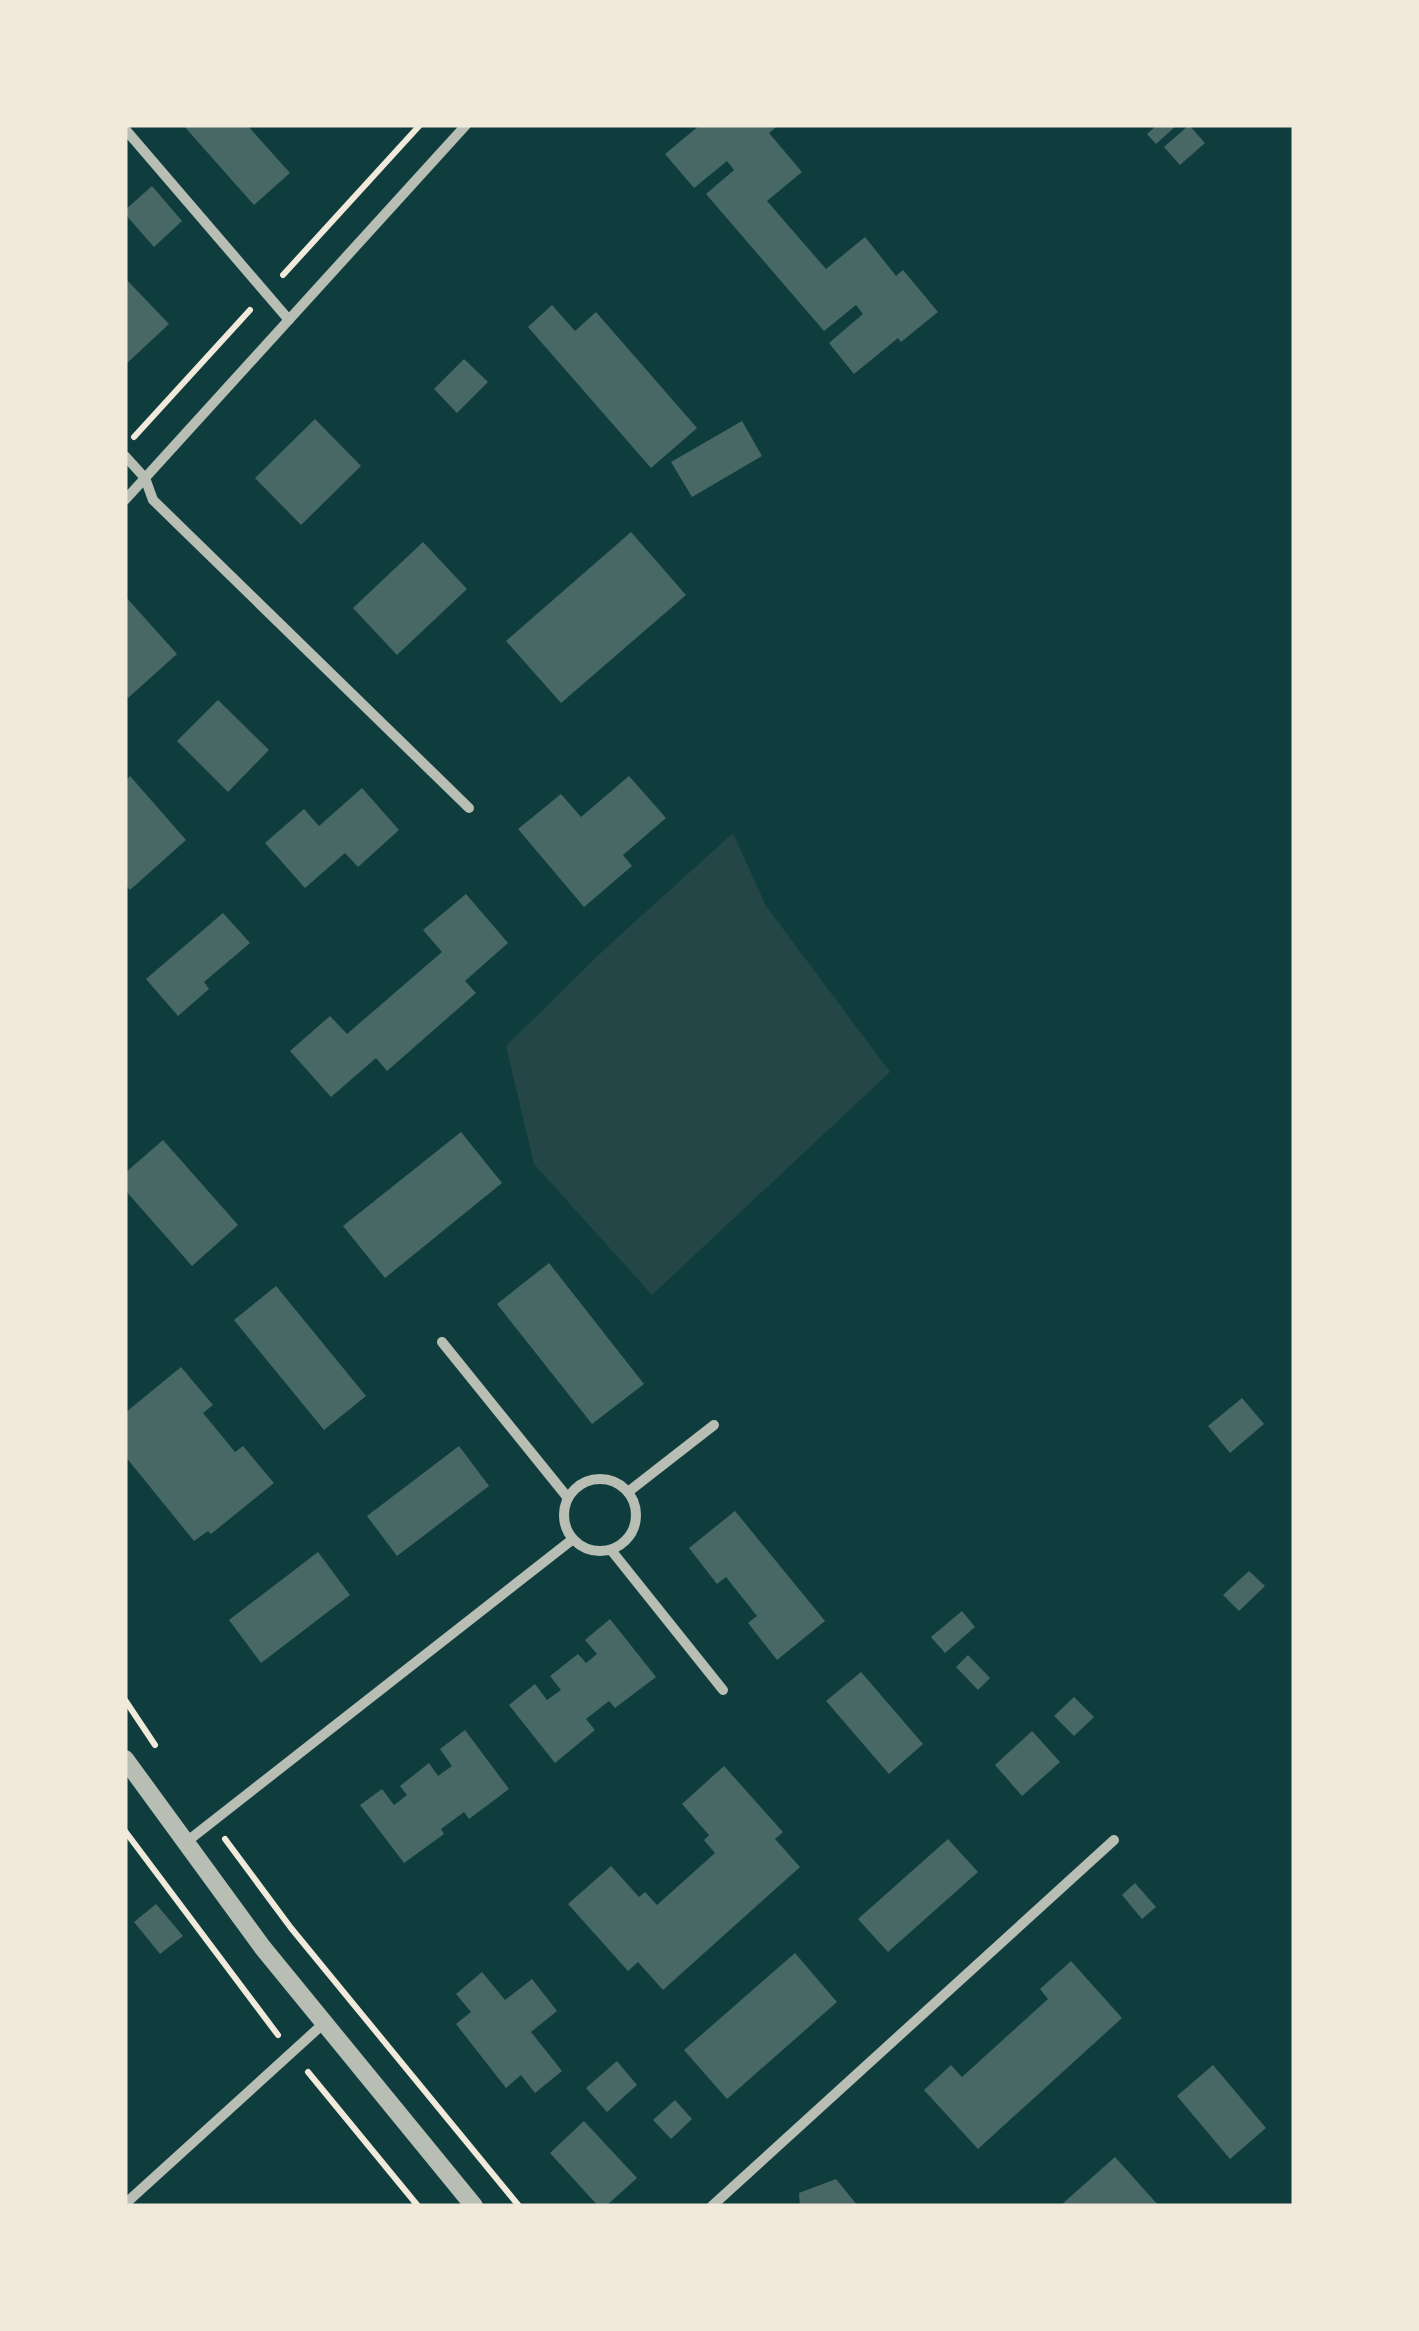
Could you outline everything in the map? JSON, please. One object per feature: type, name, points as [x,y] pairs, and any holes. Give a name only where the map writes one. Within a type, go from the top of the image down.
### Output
[{"type":"street","points":[[125,500],[466,125]]},
{"type":"street","points":[[125,129],[289,320]]},
{"type":"street","points":[[125,456],[144,478],[153,500],[469,808]]},
{"type":"street","points":[[442,1342],[568,1498]]},
{"type":"street","points":[[628,1492],[714,1425]]},
{"type":"street","points":[[604,1479],[618,1483],[628,1492],[636,1504],[637,1519],[633,1533],[624,1543],[597,1552],[572,1538],[564,1512],[568,1498],[577,1488],[604,1479]]},
{"type":"street","points":[[185,1843],[572,1538]]},
{"type":"street","points":[[611,1550],[722,1690]]},
{"type":"street","points":[[125,1759],[263,1948],[474,2206]]},
{"type":"street","points":[[712,2206],[1114,1840]]},
{"type":"street","points":[[125,2204],[323,2024]]},
{"type":"path","points":[[125,1831],[230,1973],[418,2206]]},
{"type":"path","points":[[233,1849],[291,1928],[519,2206]]},
{"type":"shaded area","points":[[733,833],[766,906],[890,1072],[652,1295],[534,1164],[506,1046],[608,946]]},
{"type":"building","points":[[183,125],[247,125],[290,173],[254,205]]},
{"type":"building","points":[[700,125],[774,125],[769,133],[802,172],[767,201],[826,269],[865,237],[896,276],[903,270],[938,312],[854,374],[829,343],[863,314],[856,305],[824,331],[706,194],[734,170],[727,161],[694,188],[665,154]]},
{"type":"building","points":[[1157,125],[1177,125],[1156,144],[1147,134]]},
{"type":"building","points":[[1189,125],[1205,143],[1180,165],[1164,147]]},
{"type":"building","points":[[152,186],[182,221],[154,247],[125,214]]},
{"type":"building","points":[[125,278],[169,324],[125,365]]},
{"type":"building","points":[[552,305],[575,331],[596,312],[697,428],[651,468],[528,327]]},
{"type":"building","points":[[464,359],[488,382],[457,413],[434,389]]},
{"type":"building","points":[[315,419],[361,466],[301,525],[255,478]]},
{"type":"building","points":[[742,421],[762,456],[692,497],[671,462]]},
{"type":"building","points":[[631,532],[686,595],[561,703],[506,641]]},
{"type":"building","points":[[423,542],[467,589],[397,655],[353,608]]},
{"type":"building","points":[[125,596],[177,654],[128,698],[125,694]]},
{"type":"building","points":[[218,700],[269,750],[228,792],[177,741]]},
{"type":"building","points":[[130,776],[186,840],[130,890],[125,884],[125,781]]},
{"type":"building","points":[[629,776],[666,818],[623,855],[632,866],[584,907],[518,829],[561,794],[581,817]]},
{"type":"building","points":[[362,788],[399,830],[358,867],[345,853],[305,888],[265,843],[304,809],[319,826]]},
{"type":"building","points":[[466,894],[508,943],[465,981],[476,993],[387,1071],[376,1058],[331,1097],[290,1051],[330,1016],[347,1034],[442,952],[423,930]]},
{"type":"building","points":[[223,913],[250,943],[204,982],[209,989],[178,1016],[146,979]]},
{"type":"building","points":[[461,1132],[502,1183],[385,1278],[343,1226]]},
{"type":"building","points":[[163,1140],[238,1225],[192,1266],[125,1190],[125,1173]]},
{"type":"building","points":[[549,1263],[644,1384],[592,1424],[497,1304]]},
{"type":"building","points":[[276,1286],[366,1396],[324,1430],[234,1320]]},
{"type":"building","points":[[181,1367],[213,1405],[203,1413],[235,1452],[243,1446],[274,1483],[211,1534],[208,1531],[194,1541],[125,1456],[125,1413]]},
{"type":"building","points":[[1242,1398],[1264,1424],[1230,1453],[1208,1426]]},
{"type":"building","points":[[459,1446],[489,1486],[397,1556],[367,1516]]},
{"type":"building","points":[[735,1511],[825,1621],[777,1660],[748,1623],[757,1616],[726,1577],[717,1584],[689,1548]]},
{"type":"building","points":[[318,1552],[350,1595],[261,1663],[229,1620]]},
{"type":"building","points":[[1249,1571],[1265,1586],[1239,1611],[1223,1595]]},
{"type":"building","points":[[962,1611],[975,1627],[945,1653],[931,1637]]},
{"type":"building","points":[[610,1619],[656,1677],[615,1708],[609,1701],[586,1719],[595,1730],[555,1763],[509,1705],[535,1684],[547,1700],[561,1690],[550,1676],[578,1654],[586,1663],[597,1654],[585,1640]]},
{"type":"building","points":[[968,1655],[990,1678],[978,1690],[956,1667]]},
{"type":"building","points":[[861,1672],[923,1744],[889,1774],[826,1701]]},
{"type":"building","points":[[1074,1697],[1094,1717],[1074,1736],[1054,1716]]},
{"type":"building","points":[[465,1730],[509,1789],[469,1819],[464,1812],[441,1829],[444,1834],[404,1863],[360,1805],[382,1789],[394,1805],[407,1795],[400,1786],[429,1763],[438,1776],[452,1766],[440,1749]]},
{"type":"building","points":[[1032,1731],[1060,1762],[1022,1796],[995,1765]]},
{"type":"building","points":[[724,1766],[783,1832],[775,1839],[800,1867],[663,1990],[638,1962],[628,1971],[568,1904],[611,1866],[639,1897],[645,1892],[657,1905],[715,1853],[704,1840],[709,1835],[682,1804]]},
{"type":"building","points":[[948,1839],[978,1872],[888,1952],[858,1919]]},
{"type":"building","points":[[1135,1883],[1156,1907],[1142,1919],[1122,1895]]},
{"type":"building","points":[[156,1904],[183,1936],[160,1954],[134,1922]]},
{"type":"building","points":[[795,1953],[837,2002],[727,2099],[684,2050]]},
{"type":"building","points":[[1071,1961],[1122,2018],[978,2149],[924,2090],[951,2065],[962,2077],[1048,1999],[1040,1989]]},
{"type":"building","points":[[482,1972],[505,2000],[532,1979],[557,2011],[531,2032],[562,2071],[535,2093],[521,2075],[506,2088],[456,2024],[471,2012],[456,1994]]},
{"type":"building","points":[[617,2061],[637,2085],[607,2112],[586,2088]]},
{"type":"building","points":[[1213,2065],[1266,2128],[1230,2159],[1177,2096]]},
{"type":"building","points":[[675,2100],[692,2119],[671,2139],[653,2120]]},
{"type":"building","points":[[584,2121],[637,2178],[606,2206],[598,2206],[550,2153]]},
{"type":"building","points":[[1115,2157],[1159,2206],[1060,2206]]},
{"type":"building","points":[[836,2179],[858,2206],[800,2206],[799,2193]]}]
